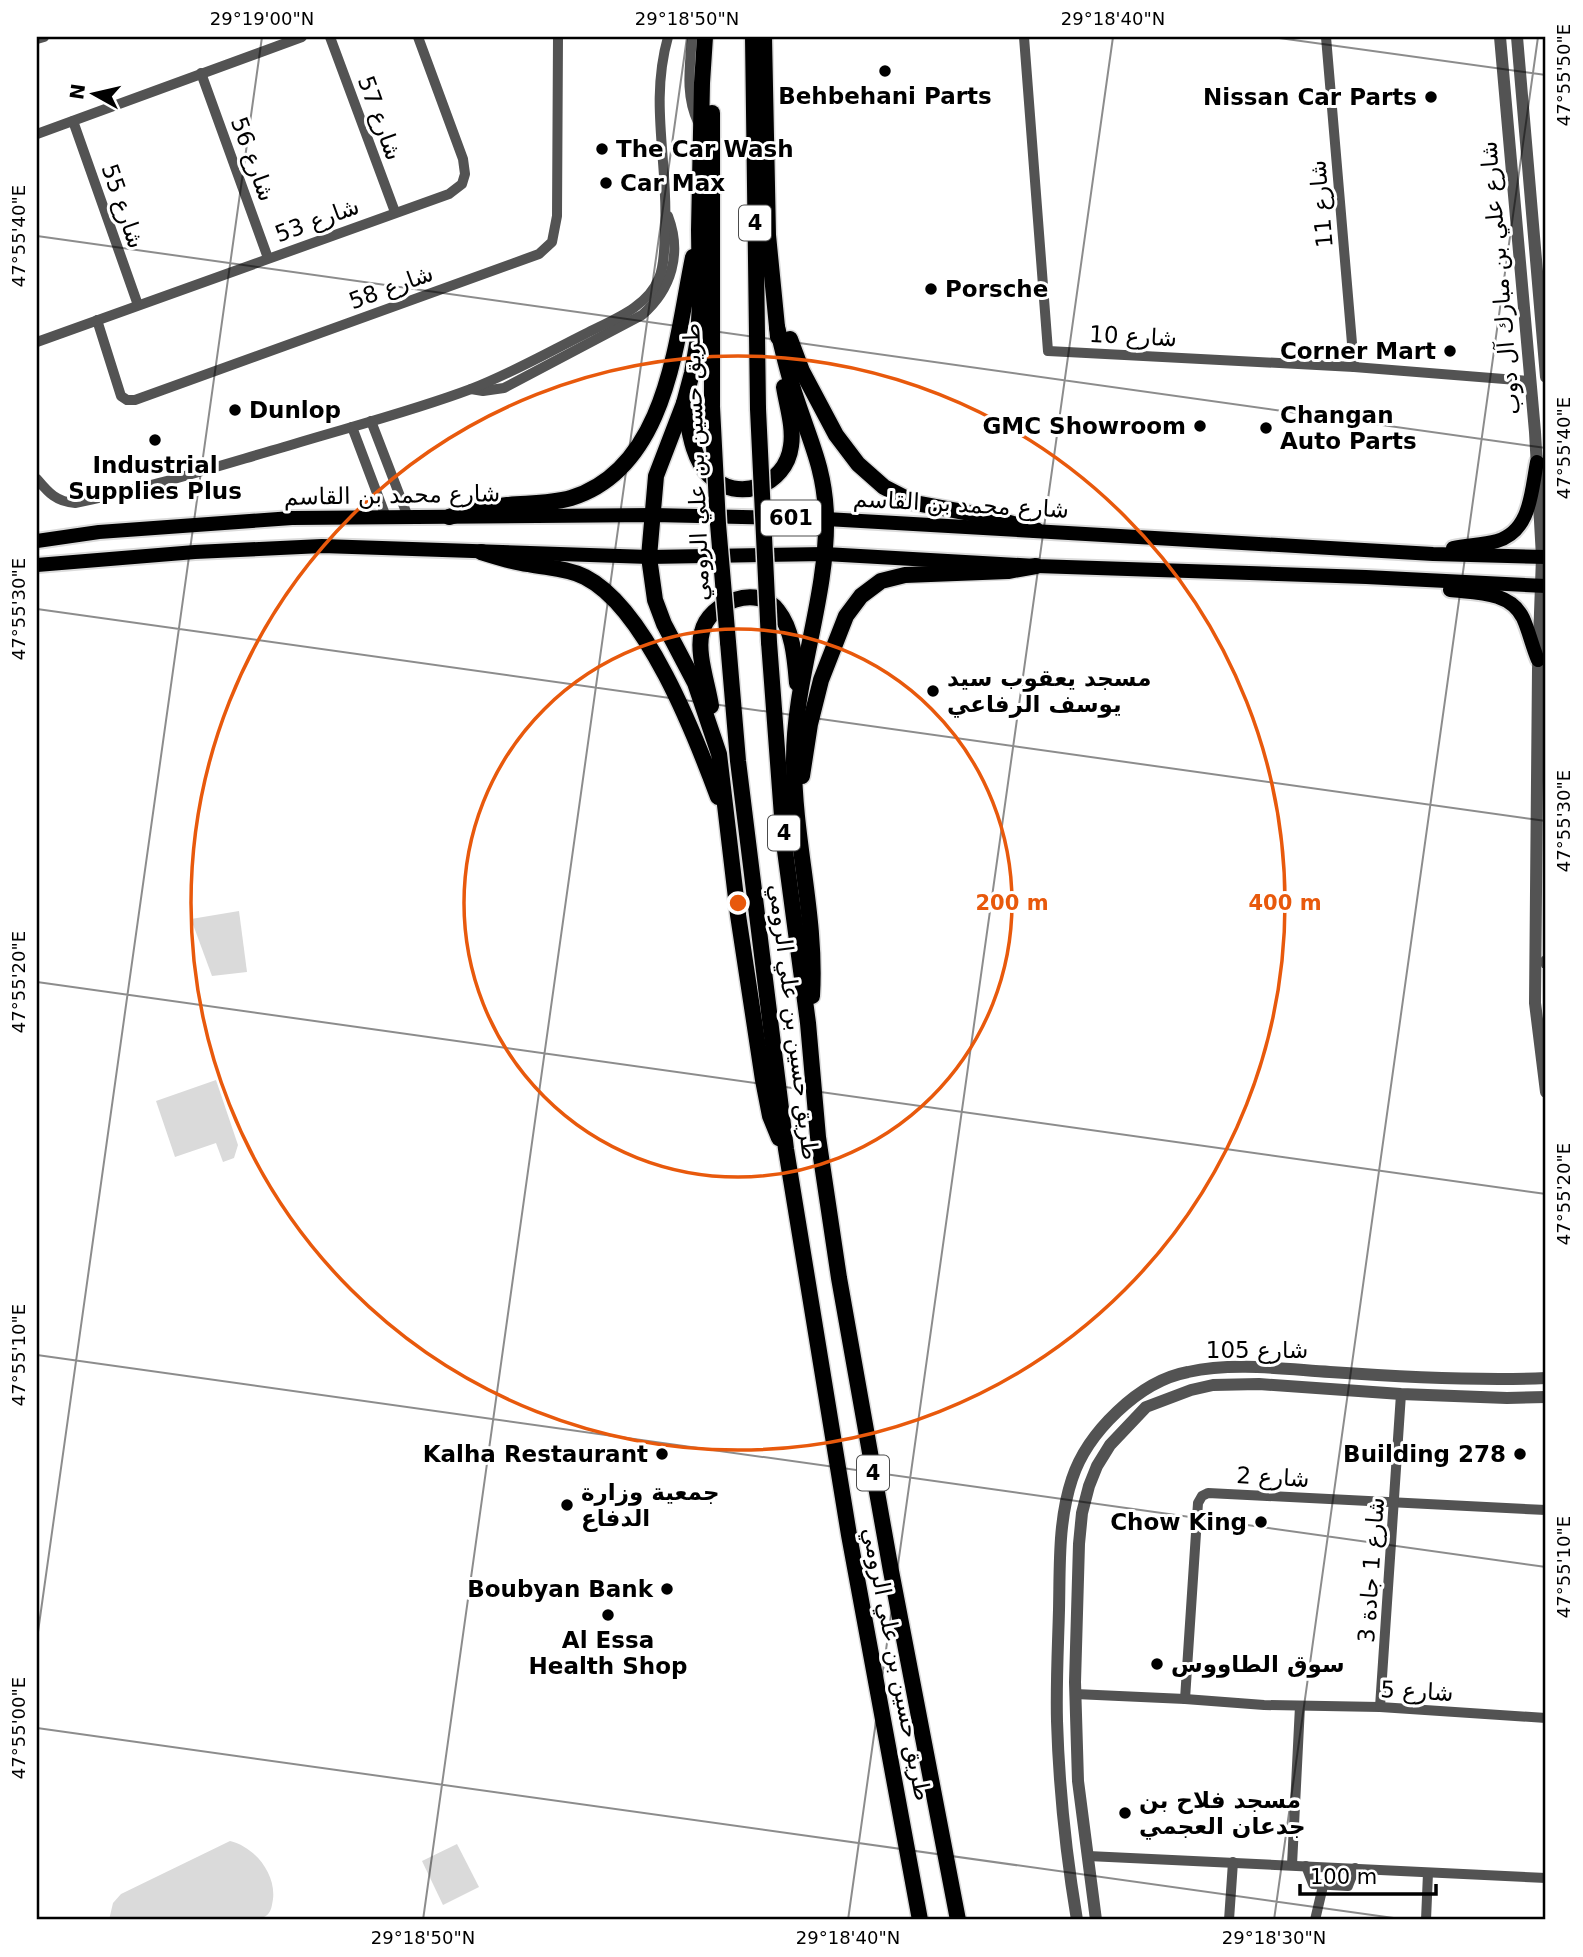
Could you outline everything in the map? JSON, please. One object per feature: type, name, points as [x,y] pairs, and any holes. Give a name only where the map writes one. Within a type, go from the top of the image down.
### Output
[{"type":"highway","points":[[705,37],[702,71],[698,339],[684,403],[656,476],[649,557],[655,600],[664,624],[695,683],[719,754]]},
{"type":"highway","name":"طريق حسين بن علي الرومي","points":[[712,37],[712,407],[718,524],[738,761],[786,1149],[849,1535],[920,1920]]},
{"type":"highway","name":"طريق حسين بن علي الرومي","points":[[752,37],[758,409],[769,642],[785,843],[808,1023],[818,1137],[839,1278],[891,1571],[958,1920]]},
{"type":"highway","points":[[684,403],[699,460],[707,474],[720,484],[735,489],[751,489],[766,484],[779,475],[791,446],[791,429],[783,384],[768,235],[764,37]]},
{"type":"highway","points":[[449,517],[494,506],[549,502],[573,497],[595,488],[628,459],[651,422],[678,345],[699,230]]},
{"type":"highway","points":[[768,235],[794,352],[827,421],[858,464],[884,487],[915,503],[1036,530]]},
{"type":"highway","points":[[777,327],[792,384],[819,463],[825,492],[825,554],[799,699],[793,760],[797,820],[813,953],[814,976],[808,1023]]},
{"type":"highway","points":[[481,552],[573,573],[596,584],[614,601],[646,643],[672,689],[704,759],[728,824]]},
{"type":"highway","points":[[797,820],[815,702],[836,637],[855,602],[874,585],[897,576],[1008,571],[1036,566]]},
{"type":"highway","points":[[786,1149],[770,1116],[738,915],[719,754],[701,650],[702,632],[710,615],[724,603],[742,597],[760,599],[777,608],[786,623],[799,699]]},
{"type":"main road","points":[[1433,554],[1495,542],[1517,529],[1528,509],[1536,462]]},
{"type":"main road","name":"شارع محمد بن القاسم","points":[[37,540],[99,532],[279,519],[654,515],[826,519],[1433,554],[1544,557]]},
{"type":"main road","name":"601","points":[[37,565],[195,552],[321,546],[649,557],[825,554],[1036,566],[1543,586]]},
{"type":"main road","points":[[1299,575],[1500,597],[1520,612],[1538,660]]},
{"type":"street","points":[[37,39],[44,37]]},
{"type":"street","points":[[37,134],[302,37]]},
{"type":"street","name":"شارع 57","points":[[330,37],[394,212]]},
{"type":"street","name":"شارع 53","points":[[37,342],[449,194],[462,184],[465,174],[463,159],[418,37]]},
{"type":"street","name":"شارع 58","points":[[97,320],[121,396],[127,400],[135,400],[539,254],[552,242],[557,216],[558,37]]},
{"type":"street","points":[[37,479],[58,500],[75,503],[190,476],[471,389],[523,366],[625,313],[655,287],[662,269],[666,180],[661,152],[659,109],[668,37]]},
{"type":"street","points":[[692,37],[689,89],[692,108],[701,128]]},
{"type":"street","name":"شارع 10","points":[[1024,37],[1048,351],[1354,367],[1530,382]]},
{"type":"street","name":"شارع 11","points":[[1326,37],[1354,367]]},
{"type":"street","name":"شارع علي بن مبارك آل دوب","points":[[1500,37],[1544,557],[1538,660],[1541,891],[1535,1003],[1546,1091]]},
{"type":"street","name":"شارع علي بن مبارك آل دوب","points":[[1517,37],[1546,377]]},
{"type":"street","name":"شارع 56","points":[[201,73],[268,258]]},
{"type":"street","points":[[1505,97],[1515,101],[1522,96]]},
{"type":"street","points":[[1507,121],[1510,115],[1515,114],[1524,120]]},
{"type":"street","name":"شارع 55","points":[[72,121],[138,304]]},
{"type":"street","points":[[371,421],[408,517]]},
{"type":"street","points":[[352,427],[386,517]]},
{"type":"street","name":"شارع 105","points":[[1077,1920],[1064,1829],[1059,1768],[1057,1652],[1060,1576],[1064,1506],[1072,1477],[1088,1447],[1103,1427],[1128,1402],[1158,1382],[1185,1372],[1218,1367],[1398,1376],[1546,1378]]},
{"type":"street","points":[[1259,1384],[1256,1377],[1260,1368]]},
{"type":"street","name":"شارع 105","points":[[1096,1920],[1078,1781],[1075,1694],[1079,1544],[1082,1513],[1089,1486],[1110,1445],[1146,1408],[1191,1390],[1228,1384],[1401,1394],[1546,1397]]},
{"type":"street","name":"شارع 1 جادة 3","points":[[1380,1707],[1401,1394]]},
{"type":"street","name":"شارع 2","points":[[1185,1699],[1198,1503],[1202,1496],[1208,1493],[1546,1510]]},
{"type":"street","points":[[1060,1576],[1069,1570],[1079,1575]]},
{"type":"street","name":"شارع 5","points":[[1075,1694],[1300,1706],[1380,1707],[1546,1718]]},
{"type":"street","points":[[1292,1865],[1300,1706]]},
{"type":"street","points":[[1088,1856],[1546,1878]]},
{"type":"street","points":[[1229,1920],[1233,1862]]},
{"type":"street","points":[[1306,1866],[1313,1884],[1323,1886],[1348,1886],[1355,1868]]},
{"type":"street","points":[[1426,1920],[1428,1873]]},
{"type":"street","points":[[1315,1920],[1323,1886]]},
{"type":"shaded area","points":[[239,911],[247,972],[212,976],[191,919]]},
{"type":"shaded area","points":[[216,1080],[238,1145],[234,1158],[223,1162],[216,1143],[175,1157],[156,1101]]},
{"type":"shaded area","points":[[230,1841],[255,1855],[271,1880],[272,1906],[263,1918],[109,1920],[113,1903],[121,1894]]},
{"type":"shaded area","points":[[457,1844],[479,1887],[443,1905],[422,1861]]},
{"type":"place","name":"Behbehani Parts","points":[[885,71]]},
{"type":"place","name":"Nissan Car Parts","points":[[1431,97]]},
{"type":"place","name":"The Car Wash","points":[[602,149]]},
{"type":"place","name":"Car Max","points":[[606,183]]},
{"type":"place","name":"Porsche","points":[[931,289]]},
{"type":"place","name":"Corner Mart","points":[[1450,351]]},
{"type":"place","name":"Dunlop","points":[[235,410]]},
{"type":"place","name":"GMC Showroom","points":[[1200,426]]},
{"type":"place","name":"Changan Auto Parts","points":[[1266,428]]},
{"type":"place","name":"Industrial Supplies Plus","points":[[155,440]]},
{"type":"place","name":"مسجد يعقوب سيد يوسف الرفاعي","points":[[933,691]]},
{"type":"place","name":"Kalha Restaurant","points":[[662,1454]]},
{"type":"place","name":"Building 278","points":[[1520,1454]]},
{"type":"place","name":"جمعية وزارة الدفاع","points":[[567,1505]]},
{"type":"place","name":"Chow King","points":[[1261,1522]]},
{"type":"place","name":"Boubyan Bank","points":[[667,1589]]},
{"type":"place","name":"Al Essa Health Shop","points":[[608,1615]]},
{"type":"place","name":"سوق الطاووس","points":[[1157,1664]]},
{"type":"place","name":"مسجد فلاح بن جدعان العجمي","points":[[1125,1813]]}]
